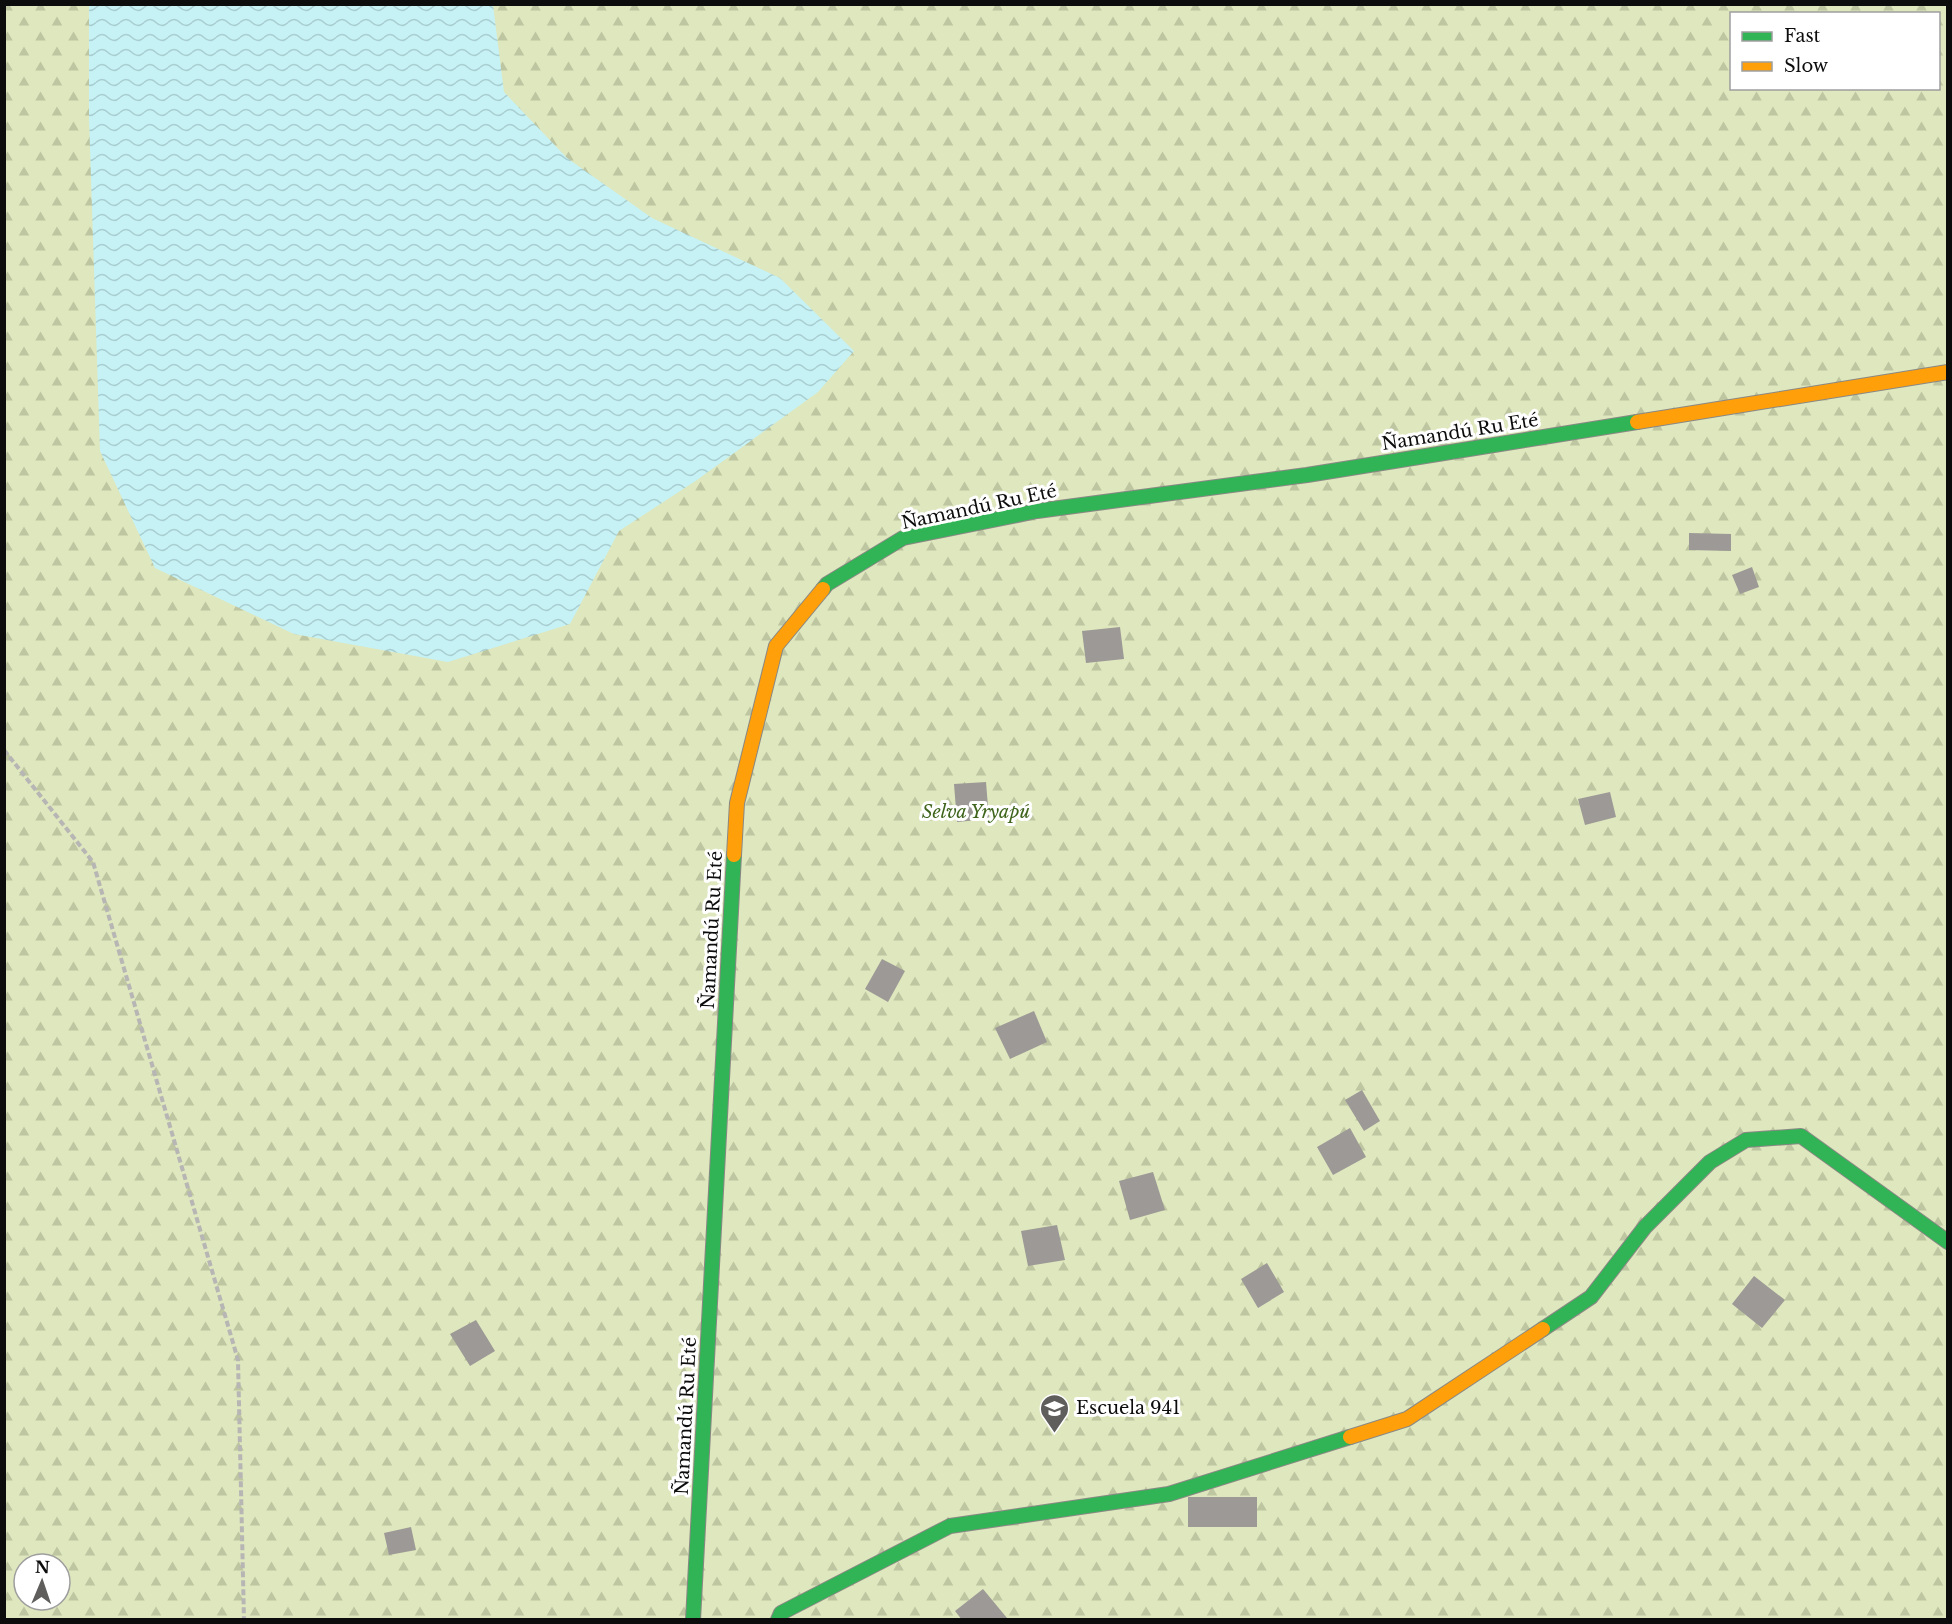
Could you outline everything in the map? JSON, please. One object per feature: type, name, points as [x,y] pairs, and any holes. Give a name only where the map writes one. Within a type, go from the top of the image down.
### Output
[{"type":"street","name":"Ñamandú Ru Eté","points":[[693,1620],[737,803],[776,646],[827,584],[903,538],[1037,511],[1307,475],[1947,372]]},
{"type":"street","points":[[778,1620],[781,1613],[950,1526],[1169,1494],[1407,1419],[1591,1297],[1645,1227],[1710,1162],[1746,1140],[1801,1136],[1947,1242]]},
{"type":"path","points":[[4,750],[93,862],[238,1360],[244,1620]]},
{"type":"green space","name":"Selva Yryapú","points":[[5,5],[1947,5],[1947,1619],[5,1619]]},
{"type":"water","points":[[89,5],[493,5],[504,92],[567,158],[652,218],[780,278],[854,351],[818,392],[697,480],[619,531],[570,624],[448,662],[294,634],[155,568],[100,451],[89,117]]},
{"type":"building","points":[[1689,533],[1731,534],[1731,551],[1689,550]]},
{"type":"building","points":[[1752,567],[1759,587],[1740,594],[1732,575]]},
{"type":"building","points":[[1120,627],[1124,659],[1086,663],[1082,631]]},
{"type":"building","points":[[986,782],[989,819],[957,822],[954,784]]},
{"type":"building","points":[[1610,792],[1616,817],[1585,825],[1578,799]]},
{"type":"building","points":[[882,959],[905,971],[888,1002],[865,989]]},
{"type":"building","points":[[1034,1011],[1047,1042],[1010,1059],[995,1028]]},
{"type":"building","points":[[1362,1090],[1380,1121],[1364,1131],[1345,1100]]},
{"type":"building","points":[[1350,1128],[1366,1157],[1333,1175],[1317,1147]]},
{"type":"building","points":[[1153,1172],[1165,1210],[1130,1220],[1119,1181]]},
{"type":"building","points":[[1057,1225],[1065,1260],[1028,1266],[1021,1231]]},
{"type":"building","points":[[1267,1263],[1284,1292],[1258,1308],[1241,1279]]},
{"type":"building","points":[[1754,1276],[1785,1300],[1762,1328],[1732,1304]]},
{"type":"building","points":[[476,1320],[495,1351],[470,1366],[450,1334]]},
{"type":"building","points":[[1188,1497],[1257,1497],[1257,1527],[1188,1527]]},
{"type":"building","points":[[411,1527],[416,1550],[389,1555],[384,1533]]},
{"type":"building","points":[[983,1589],[1007,1618],[1005,1620],[962,1620],[955,1611]]},
{"type":"traffic: fast","points":[[823,589],[827,584],[903,538],[1037,511],[1307,475],[1637,422]]},
{"type":"traffic: fast","points":[[693,1620],[734,855]]},
{"type":"traffic: fast","points":[[1543,1329],[1591,1297],[1645,1227],[1710,1162],[1746,1140],[1801,1136],[1948,1242]]},
{"type":"traffic: fast","points":[[778,1620],[781,1613],[950,1526],[1169,1494],[1350,1437]]},
{"type":"traffic: slow","points":[[1637,422],[1948,372]]},
{"type":"traffic: slow","points":[[734,855],[737,803],[776,646],[823,589]]},
{"type":"traffic: slow","points":[[1350,1437],[1407,1419],[1543,1329]]},
{"type":"place","name":"Escuela 941","points":[[1055,1434]]}]
